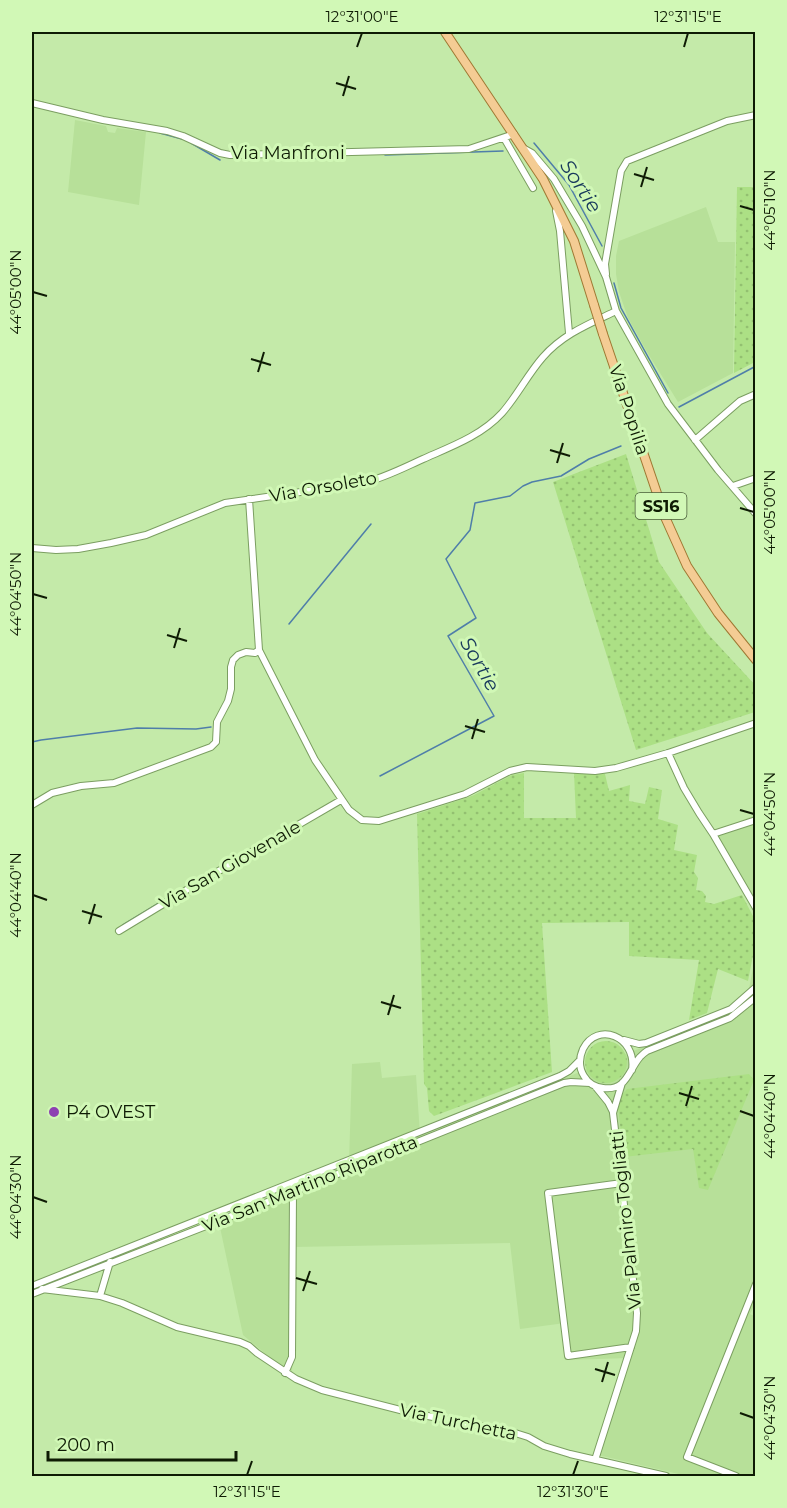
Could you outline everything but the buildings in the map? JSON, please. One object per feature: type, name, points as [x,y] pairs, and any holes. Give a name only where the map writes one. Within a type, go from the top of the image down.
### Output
[{"type":"main road","name":"Via Popilia","points":[[445,32],[552,195],[574,241],[664,518],[687,566],[718,613],[756,660]]},
{"type":"street","name":"Via Manfroni","points":[[32,103],[103,120],[167,131],[231,156],[469,149],[514,134]]},
{"type":"street","points":[[606,277],[605,264],[621,171],[627,161],[727,122],[756,115]]},
{"type":"street","points":[[504,138],[533,188]]},
{"type":"street","name":"Via Popilia","points":[[523,148],[532,153],[554,179],[582,226],[606,277],[616,311],[668,404],[718,470],[756,514]]},
{"type":"street","points":[[552,195],[560,231],[569,333]]},
{"type":"street","name":"Via Orsoleto","points":[[32,548],[78,549],[111,543],[146,535],[225,503],[380,479],[463,441],[489,425],[502,413],[543,357],[569,333],[616,311]]},
{"type":"street","points":[[695,441],[740,401],[756,394]]},
{"type":"street","points":[[733,486],[756,478]]},
{"type":"street","points":[[249,499],[259,650],[315,760],[341,800],[362,820],[379,821],[465,794],[510,771],[527,767],[595,771],[616,768],[756,723]]},
{"type":"street","points":[[32,805],[52,793],[81,786],[114,783],[211,747],[216,742],[217,722],[228,701],[233,660],[238,655],[246,652],[255,653],[259,650]]},
{"type":"street","points":[[668,753],[684,788],[753,898],[756,908]]},
{"type":"street","name":"Via San Giovenale","points":[[119,931],[341,800]]},
{"type":"street","points":[[713,834],[756,820]]},
{"type":"street","points":[[622,1040],[639,1044],[731,1009],[756,987]]},
{"type":"street","points":[[592,1084],[608,1088],[622,1083],[639,1058],[647,1051],[730,1018],[756,997]]},
{"type":"street","points":[[613,1113],[608,1102],[584,1077],[580,1069],[581,1052],[585,1045],[599,1036],[615,1036],[628,1046],[632,1053],[632,1070]]},
{"type":"street","name":"Via San Martino Riparotta","points":[[32,1286],[562,1075],[580,1060]]},
{"type":"street","name":"Via San Martino Riparotta","points":[[32,1294],[564,1083],[592,1084]]},
{"type":"street","name":"Via Palmiro Togliatti","points":[[595,1460],[636,1331],[637,1313],[613,1113],[622,1083]]},
{"type":"street","points":[[622,1183],[548,1193],[568,1356],[631,1347]]},
{"type":"street","points":[[285,1373],[292,1357],[293,1192]]},
{"type":"street","points":[[100,1296],[110,1262]]},
{"type":"street","points":[[736,1476],[687,1457],[756,1284]]},
{"type":"street","name":"Via Turchetta","points":[[42,1289],[100,1296],[177,1327],[240,1342],[249,1346],[285,1373],[322,1390],[412,1413],[512,1431],[544,1446],[666,1476]]},
{"type":"shaded area","points":[[75,120],[106,126],[108,132],[115,133],[117,128],[146,132],[139,205],[68,192]]},
{"type":"shaded area","points":[[737,187],[755,187],[753,363],[734,373]]},
{"type":"shaded area","points":[[706,207],[718,242],[735,242],[733,373],[678,402],[628,318],[619,292],[616,256],[619,241]]},
{"type":"shaded area","points":[[626,454],[659,562],[707,633],[756,686],[755,712],[636,750],[553,482]]},
{"type":"shaded area","points":[[524,773],[524,818],[576,818],[574,773],[605,774],[609,791],[630,785],[629,801],[645,804],[649,787],[662,790],[658,819],[678,825],[674,850],[697,855],[694,872],[698,878],[696,890],[702,891],[706,896],[705,902],[714,904],[742,895],[755,920],[755,945],[748,981],[718,969],[707,1013],[689,1020],[699,960],[629,956],[629,922],[542,923],[552,1072],[434,1116],[429,1111],[427,1088],[424,1084],[417,814],[472,796],[512,775]]},
{"type":"shaded area","points":[[755,815],[755,908],[714,832]]},
{"type":"shaded area","points":[[755,958],[756,1302],[750,1314],[756,1317],[755,1476],[687,1476],[598,1455],[628,1358],[567,1360],[565,1323],[520,1329],[510,1243],[294,1247],[292,1376],[243,1335],[218,1218],[349,1163],[352,1064],[380,1062],[382,1078],[416,1075],[420,1135],[684,1031],[746,1004]]},
{"type":"shaded area","points":[[606,1041],[614,1042],[621,1047],[626,1054],[626,1070],[621,1077],[614,1082],[606,1083],[598,1082],[591,1077],[586,1070],[585,1062],[586,1054],[591,1047],[598,1042]]},
{"type":"shaded area","points":[[749,1074],[754,1080],[708,1190],[699,1188],[693,1149],[624,1157],[618,1108],[621,1096],[627,1089]]},
{"type":"waterway","name":"Sortie","points":[[160,133],[182,139]]},
{"type":"waterway","name":"Sortie","points":[[191,143],[220,160]]},
{"type":"waterway","name":"Sortie","points":[[534,143],[569,185],[602,246]]},
{"type":"waterway","name":"Sortie","points":[[385,155],[503,151]]},
{"type":"waterway","name":"Sortie","points":[[302,160],[329,157]]},
{"type":"waterway","name":"Sortie","points":[[614,283],[621,308],[668,393]]},
{"type":"waterway","name":"Sortie","points":[[679,407],[756,366]]},
{"type":"waterway","name":"Sortie","points":[[380,776],[494,716],[448,636],[476,618],[446,559],[470,530],[475,503],[510,496],[523,486],[561,476],[589,459],[621,446]]},
{"type":"waterway","name":"Sortie","points":[[289,624],[371,524]]},
{"type":"waterway","name":"Sortie","points":[[32,742],[137,728],[211,727]]},
{"type":"waterway","name":"Sortie","points":[[201,878],[213,871]]},
{"type":"waterway","name":"Sortie","points":[[123,925],[169,897]]},
{"type":"place","name":"P4 OVEST","points":[[54,1112]]}]
